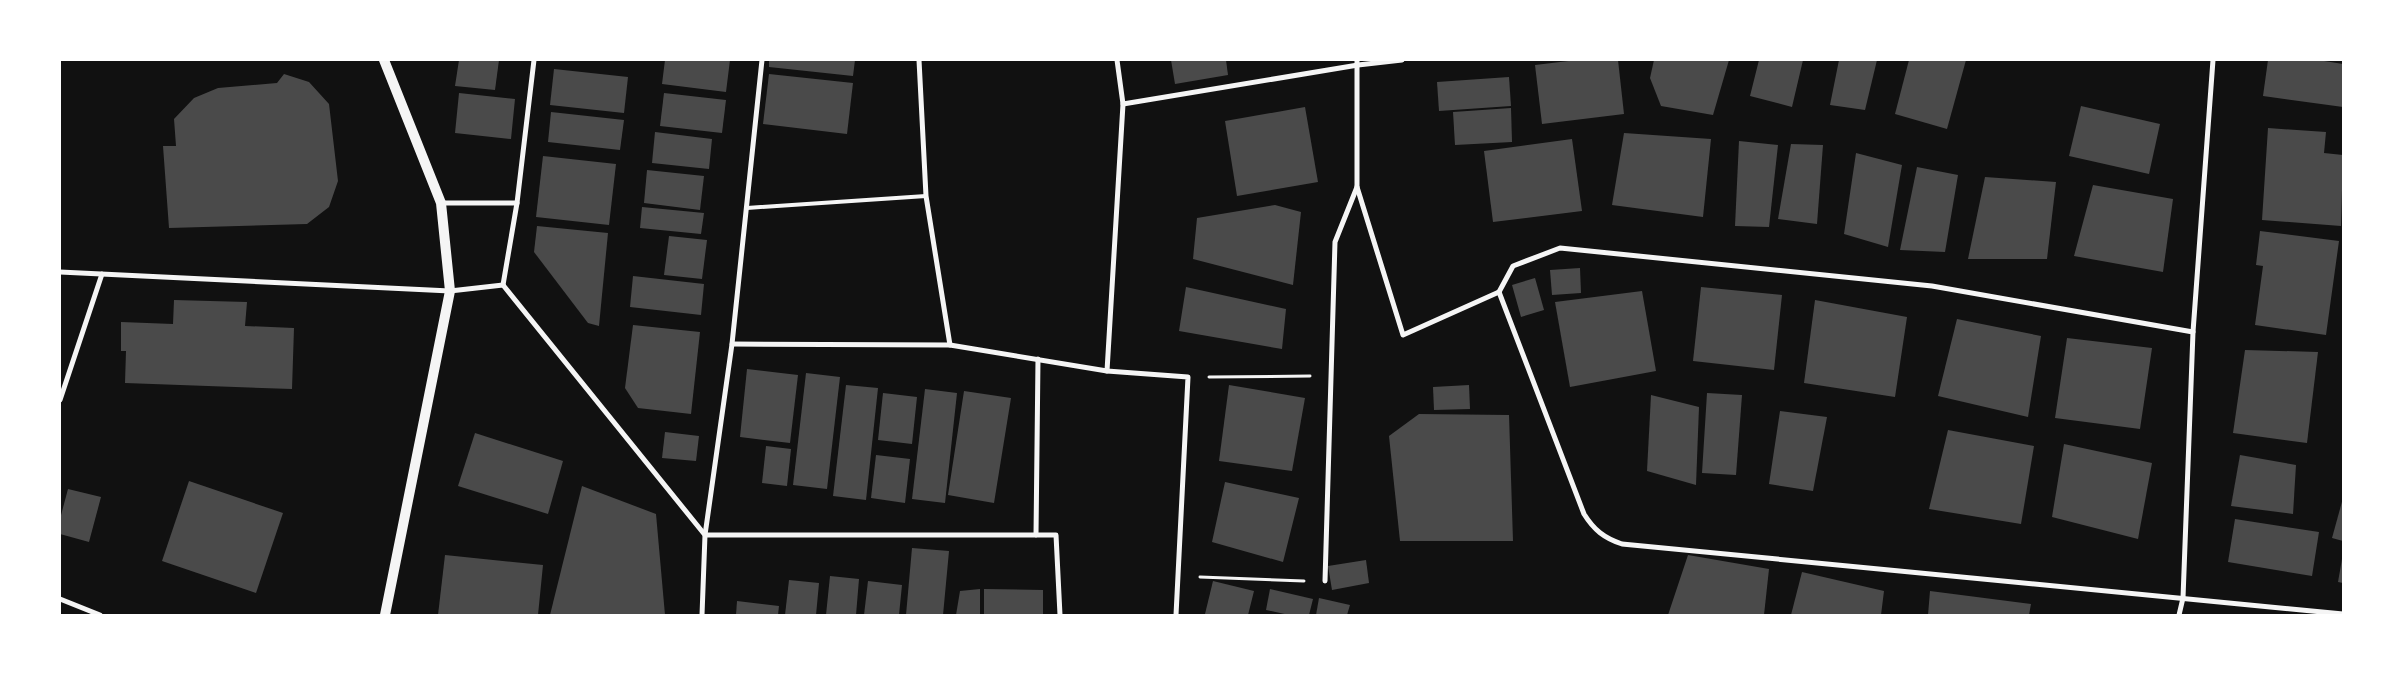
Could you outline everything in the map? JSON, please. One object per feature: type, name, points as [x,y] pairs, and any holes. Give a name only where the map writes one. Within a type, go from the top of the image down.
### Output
[{"type":"main road","points":[[384,60],[441,204],[450,290],[385,615]]},
{"type":"street","points":[[534,60],[517,203],[502,285],[706,535]]},
{"type":"street","points":[[702,615],[706,535],[732,344],[762,60]]},
{"type":"street","points":[[919,60],[926,196],[950,344]]},
{"type":"street","points":[[1107,371],[1124,104],[1117,60]]},
{"type":"street","points":[[1124,104],[1357,63],[1402,60]]},
{"type":"street","points":[[2179,615],[2183,598],[2193,332],[2213,60]]},
{"type":"street","points":[[1357,63],[1357,187],[1403,335],[1498,292],[1513,266],[1560,248],[1932,286],[2193,332]]},
{"type":"street","points":[[1324,582],[1335,242],[1357,187]]},
{"type":"street","points":[[441,204],[517,203]]},
{"type":"street","points":[[60,272],[450,290],[502,285]]},
{"type":"street","points":[[60,400],[102,274]]},
{"type":"street","points":[[1498,292],[1584,514],[1593,528],[1606,538],[1622,544],[2343,614]]},
{"type":"street","points":[[732,344],[950,344],[1107,371],[1188,377],[1176,615]]},
{"type":"street","points":[[1036,535],[1038,359]]},
{"type":"street","points":[[706,535],[1056,535],[1060,615]]},
{"type":"street","points":[[60,598],[100,615]]},
{"type":"lane","points":[[747,208],[926,196]]},
{"type":"path","points":[[1188,377],[1332,376]]},
{"type":"path","points":[[1179,576],[1324,582]]},
{"type":"building","points":[[459,60],[499,60],[495,90],[455,86]]},
{"type":"building","points":[[665,60],[730,60],[726,92],[662,84]]},
{"type":"building","points":[[769,60],[855,60],[853,76],[769,67]]},
{"type":"building","points":[[1171,60],[1226,60],[1228,75],[1175,84]]},
{"type":"building","points":[[1577,60],[1618,60],[1624,114],[1542,124],[1535,65]]},
{"type":"building","points":[[1654,60],[1729,60],[1713,115],[1661,106],[1650,78]]},
{"type":"building","points":[[1759,60],[1803,60],[1792,107],[1750,96]]},
{"type":"building","points":[[1839,60],[1877,60],[1865,110],[1830,105]]},
{"type":"building","points":[[1909,60],[1966,60],[1947,129],[1895,114]]},
{"type":"building","points":[[2268,60],[2318,60],[2343,64],[2343,107],[2263,96]]},
{"type":"building","points":[[554,69],[628,77],[624,113],[550,105]]},
{"type":"building","points":[[284,74],[309,82],[329,104],[338,181],[329,207],[307,224],[169,228],[163,146],[176,146],[174,119],[194,98],[218,88],[277,83]]},
{"type":"building","points":[[769,74],[853,83],[847,134],[763,124]]},
{"type":"building","points":[[1509,77],[1511,106],[1439,111],[1437,82]]},
{"type":"building","points":[[459,93],[515,99],[511,139],[455,133]]},
{"type":"building","points":[[664,93],[726,100],[722,133],[660,126]]},
{"type":"building","points":[[2081,106],[2160,124],[2149,174],[2069,156]]},
{"type":"building","points":[[1305,107],[1318,182],[1237,196],[1225,121]]},
{"type":"building","points":[[1511,108],[1512,142],[1455,145],[1453,112]]},
{"type":"building","points":[[551,112],[624,120],[620,150],[548,142]]},
{"type":"building","points":[[2268,128],[2326,132],[2324,153],[2343,155],[2341,226],[2262,220]]},
{"type":"building","points":[[655,132],[712,139],[709,169],[652,163]]},
{"type":"building","points":[[1624,133],[1711,139],[1703,217],[1612,205]]},
{"type":"building","points":[[1572,139],[1582,211],[1493,222],[1484,151]]},
{"type":"building","points":[[1739,141],[1778,145],[1769,227],[1735,226]]},
{"type":"building","points":[[1791,144],[1823,145],[1817,224],[1778,219]]},
{"type":"building","points":[[1856,153],[1902,165],[1888,247],[1844,234]]},
{"type":"building","points":[[543,156],[616,164],[609,225],[536,217]]},
{"type":"building","points":[[1917,167],[1958,175],[1945,252],[1900,250]]},
{"type":"building","points":[[647,170],[704,176],[700,210],[644,203]]},
{"type":"building","points":[[1985,177],[2056,182],[2047,259],[1968,259]]},
{"type":"building","points":[[2093,185],[2173,199],[2163,272],[2074,256]]},
{"type":"building","points":[[1275,205],[1301,212],[1293,285],[1193,259],[1197,218]]},
{"type":"building","points":[[642,207],[704,213],[701,234],[640,228]]},
{"type":"building","points":[[537,226],[608,233],[599,326],[588,323],[534,252]]},
{"type":"building","points":[[2260,231],[2339,241],[2326,335],[2255,325],[2263,266],[2256,265]]},
{"type":"building","points":[[669,236],[707,240],[702,279],[664,275]]},
{"type":"building","points":[[1580,268],[1581,293],[1552,295],[1550,270]]},
{"type":"building","points":[[633,276],[704,284],[701,315],[630,307]]},
{"type":"building","points":[[1535,278],[1544,310],[1521,317],[1512,285]]},
{"type":"building","points":[[1186,287],[1286,309],[1282,349],[1179,331]]},
{"type":"building","points":[[1701,287],[1782,295],[1774,370],[1693,361]]},
{"type":"building","points":[[1642,291],[1656,371],[1570,387],[1555,302]]},
{"type":"building","points":[[174,300],[247,302],[245,326],[294,328],[292,389],[125,383],[126,351],[121,351],[121,322],[173,324]]},
{"type":"building","points":[[1815,300],[1907,317],[1895,397],[1804,383]]},
{"type":"building","points":[[1957,319],[2041,336],[2028,417],[1938,396]]},
{"type":"building","points":[[633,325],[700,332],[691,414],[638,408],[625,388]]},
{"type":"building","points":[[2067,338],[2152,348],[2140,429],[2055,418]]},
{"type":"building","points":[[2245,350],[2318,352],[2307,443],[2233,433]]},
{"type":"building","points":[[747,369],[798,375],[790,443],[740,437]]},
{"type":"building","points":[[806,373],[840,377],[827,489],[793,485]]},
{"type":"building","points":[[846,385],[878,388],[866,500],[833,496]]},
{"type":"building","points":[[1229,385],[1305,398],[1292,471],[1219,461]]},
{"type":"building","points":[[1469,385],[1470,409],[1434,410],[1433,387]]},
{"type":"building","points":[[925,389],[957,393],[945,503],[912,499]]},
{"type":"building","points":[[964,391],[1011,398],[994,503],[948,495]]},
{"type":"building","points":[[883,393],[917,397],[912,444],[878,440]]},
{"type":"building","points":[[1707,393],[1742,395],[1736,475],[1702,473]]},
{"type":"building","points":[[1651,395],[1699,407],[1696,485],[1647,471]]},
{"type":"building","points":[[1780,411],[1827,417],[1813,491],[1769,484]]},
{"type":"building","points":[[1419,414],[1509,415],[1513,541],[1400,541],[1389,436]]},
{"type":"building","points":[[1948,430],[2034,446],[2021,524],[1929,509]]},
{"type":"building","points":[[665,432],[699,436],[696,461],[662,458]]},
{"type":"building","points":[[475,433],[563,461],[548,514],[458,486]]},
{"type":"building","points":[[2064,444],[2152,463],[2138,539],[2052,517]]},
{"type":"building","points":[[766,446],[791,449],[787,486],[762,483]]},
{"type":"building","points":[[876,455],[910,459],[905,503],[871,498]]},
{"type":"building","points":[[2240,455],[2296,465],[2293,514],[2231,506]]},
{"type":"building","points":[[189,481],[283,513],[256,593],[162,561]]},
{"type":"building","points":[[1225,482],[1299,498],[1283,562],[1212,542]]},
{"type":"building","points":[[582,486],[656,514],[665,615],[550,615]]},
{"type":"building","points":[[68,489],[101,497],[89,542],[60,534],[60,519]]},
{"type":"building","points":[[2343,498],[2343,541],[2332,538]]},
{"type":"building","points":[[2235,519],[2319,532],[2312,576],[2228,562]]},
{"type":"building","points":[[912,548],[949,551],[943,615],[906,615]]},
{"type":"building","points":[[445,555],[543,565],[538,615],[438,615]]},
{"type":"building","points":[[1688,555],[1769,569],[1764,615],[1668,615]]},
{"type":"building","points":[[2343,559],[2343,583],[2338,582]]},
{"type":"building","points":[[1366,560],[1369,583],[1332,590],[1328,566]]},
{"type":"building","points":[[1802,572],[1884,591],[1881,615],[1791,615]]},
{"type":"building","points":[[830,576],[859,579],[856,615],[826,615]]},
{"type":"building","points":[[789,580],[819,583],[816,615],[785,615]]},
{"type":"building","points":[[868,581],[902,585],[899,615],[864,615]]},
{"type":"building","points":[[1213,581],[1254,591],[1248,615],[1205,614]]},
{"type":"building","points":[[980,589],[980,615],[956,615],[960,591]]},
{"type":"building","points":[[984,589],[1043,590],[1043,615],[984,615]]},
{"type":"building","points":[[1270,589],[1313,599],[1309,615],[1289,615],[1266,610]]},
{"type":"building","points":[[1930,591],[2031,604],[2029,615],[1928,615]]},
{"type":"building","points":[[1319,598],[1350,605],[1347,615],[1316,615]]},
{"type":"building","points":[[737,601],[779,606],[778,615],[736,615]]}]
